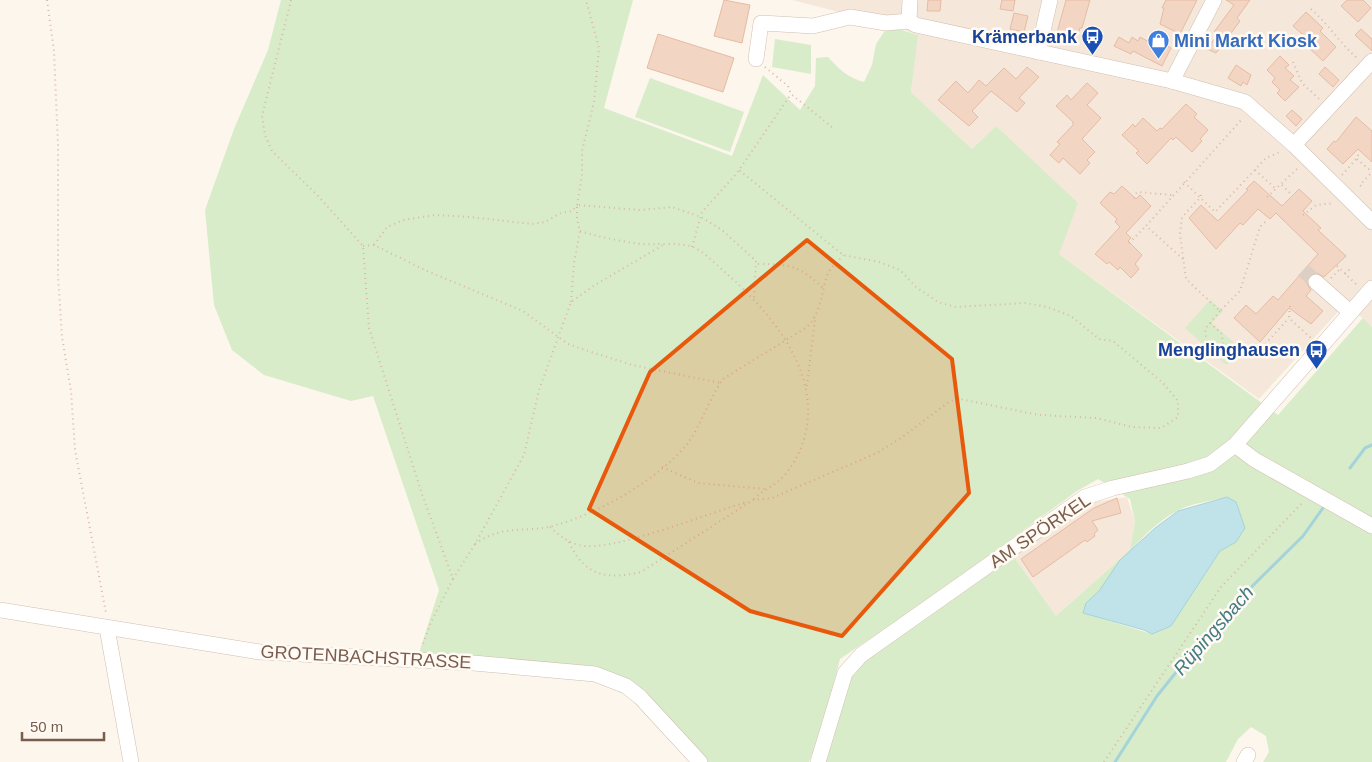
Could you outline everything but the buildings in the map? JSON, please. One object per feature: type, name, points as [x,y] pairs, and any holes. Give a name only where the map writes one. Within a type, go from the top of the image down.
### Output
[{"type":"street","points":[[908,21],[910,0]]},
{"type":"street","points":[[1038,52],[1050,0]]},
{"type":"street","points":[[1172,81],[1214,0]]},
{"type":"street","points":[[756,59],[761,23],[813,26],[850,17],[886,23],[908,21],[916,25],[1172,81],[1234,98],[1253,108],[1308,158],[1372,222]]},
{"type":"street","points":[[1294,145],[1372,61]]},
{"type":"street","points":[[1316,282],[1350,312]]},
{"type":"street","name":"AM SPÖRKEL","points":[[818,762],[845,673],[861,655],[1085,497],[1113,488],[1188,471],[1210,464],[1235,445],[1369,291]]},
{"type":"street","points":[[1235,445],[1255,460],[1372,526]]},
{"type":"street","name":"GROTENBACHSTRASSE","points":[[0,610],[260,652],[570,671],[610,679],[640,697],[700,762]]},
{"type":"street","points":[[108,628],[131,762]]},
{"type":"path","points":[[47,0],[54,51],[58,145],[58,275],[62,337],[71,391],[75,450],[108,628]]},
{"type":"path","points":[[292,0],[262,116],[265,135],[272,152],[318,196],[364,246],[369,328],[422,494],[453,580]]},
{"type":"path","points":[[417,661],[431,622],[524,455],[539,390],[571,302],[574,263],[580,231],[577,219],[577,205],[582,175],[582,151],[594,102],[599,48],[586,0]]},
{"type":"path","points":[[1312,9],[1326,22],[1338,40],[1349,51]]},
{"type":"path","points":[[756,59],[788,86],[791,94],[833,128]]},
{"type":"path","points":[[1293,62],[1302,82],[1314,93]]},
{"type":"path","points":[[692,246],[702,212],[739,170],[791,94]]},
{"type":"path","points":[[1129,243],[1253,108]]},
{"type":"path","points":[[1184,182],[1201,196],[1215,212],[1266,158],[1294,145]]},
{"type":"path","points":[[1333,184],[1357,158],[1360,151]]},
{"type":"path","points":[[1267,197],[1282,185],[1308,158]]},
{"type":"path","points":[[1357,158],[1372,172],[1361,186]]},
{"type":"path","points":[[550,527],[569,542],[580,546],[611,544],[753,500],[772,498],[877,453],[901,438],[950,401],[960,399],[1039,415],[1097,418],[1132,427],[1161,428],[1178,417],[1178,401],[1163,383],[1113,341],[1100,339],[1071,316],[1047,307],[1026,303],[955,307],[931,297],[916,286],[900,270],[878,262],[843,255],[739,170]]},
{"type":"path","points":[[1255,170],[1276,190]]},
{"type":"path","points":[[1282,185],[1292,195]]},
{"type":"path","points":[[1134,198],[1138,192],[1172,195]]},
{"type":"path","points":[[1201,196],[1182,218],[1180,234],[1186,279],[1220,311]]},
{"type":"path","points":[[1303,215],[1316,205],[1351,201]]},
{"type":"path","points":[[374,245],[387,227],[403,220],[452,216],[532,224],[545,222],[561,213],[572,211],[577,205]]},
{"type":"path","points":[[577,205],[640,210],[672,207],[701,217],[722,230],[758,264],[794,266],[809,275],[824,289]]},
{"type":"path","points":[[1223,347],[1213,349],[1207,344],[1205,328],[1240,291],[1260,227],[1266,221]]},
{"type":"path","points":[[1146,226],[1183,259]]},
{"type":"path","points":[[580,231],[642,244],[692,246],[754,299],[785,341],[807,389]]},
{"type":"path","points":[[571,302],[594,285],[665,244]]},
{"type":"path","points":[[364,246],[374,245],[427,271],[523,311],[568,344],[604,358],[720,383]]},
{"type":"path","points":[[569,542],[574,554],[586,567],[602,576],[622,577],[641,572],[753,500],[766,488],[780,480],[800,450],[809,406],[807,376],[814,341],[815,317],[829,271],[843,255]]},
{"type":"path","points":[[754,299],[758,264]]},
{"type":"path","points":[[1337,266],[1369,291]]},
{"type":"path","points":[[1345,274],[1350,269]]},
{"type":"path","points":[[1210,323],[1222,334],[1223,347],[1234,357],[1256,354],[1289,318],[1290,306]]},
{"type":"path","points":[[475,544],[484,537],[510,529],[550,527],[587,514],[624,494],[662,467],[689,441],[706,405],[720,383],[807,327],[815,317]]},
{"type":"path","points":[[1289,318],[1320,346]]},
{"type":"path","points":[[662,467],[698,483],[766,488]]},
{"type":"path","points":[[1104,762],[1221,587],[1312,493]]},
{"type":"highlighted area","points":[[807,240],[952,359],[969,493],[842,636],[750,611],[589,509],[650,372]]},
{"type":"shaded area","points":[[792,0],[1372,0],[1372,327],[1346,303],[1259,399],[1059,254],[995,127],[972,149],[911,92],[917,35],[894,26]]},
{"type":"shaded area","points":[[1127,497],[1135,522],[1130,550],[1056,616],[1012,554],[1094,502]]},
{"type":"green space","points":[[281,0],[633,0],[604,108],[732,156],[763,75],[800,110],[815,86],[816,58],[828,57],[844,72],[864,82],[872,65],[876,44],[888,26],[918,35],[911,92],[972,149],[996,126],[1078,203],[1059,254],[1278,415],[1363,318],[1372,327],[1372,762],[1263,762],[1269,752],[1266,736],[1251,727],[1238,739],[1226,762],[824,762],[847,680],[861,664],[1012,554],[1056,616],[1130,550],[1135,522],[1130,499],[1098,479],[1077,491],[936,594],[840,659],[821,734],[809,762],[708,762],[646,696],[612,673],[464,655],[419,653],[439,590],[373,396],[351,401],[264,375],[232,350],[214,305],[205,210],[234,129],[268,50]],"holes":[[[1227,497],[1236,502],[1240,514],[1236,542],[1220,551],[1171,625],[1152,634],[1083,613],[1088,603],[1126,556],[1146,534],[1168,516],[1202,502]]]},
{"type":"green space","points":[[775,39],[811,45],[811,74],[772,67]]},
{"type":"green space","points":[[650,78],[744,112],[730,152],[635,117]]},
{"type":"green space","points":[[1210,300],[1223,311],[1212,323],[1241,349],[1226,365],[1185,328]]},
{"type":"water","points":[[1227,497],[1236,502],[1245,528],[1236,542],[1220,551],[1171,626],[1152,634],[1083,613],[1086,603],[1099,591],[1120,560],[1155,528],[1178,511]]},
{"type":"waterway","name":"Rüpingsbach","points":[[1350,468],[1365,448],[1372,445]]},
{"type":"waterway","name":"Rüpingsbach","points":[[1115,762],[1157,696],[1219,619],[1303,536],[1323,508]]},
{"type":"tunnel","points":[[1303,270],[1316,282]]},
{"type":"place","name":"Krämerbank","points":[[1093,56]]},
{"type":"place","name":"Mini Markt Kiosk","points":[[1158,60]]},
{"type":"place","name":"Menglinghausen","points":[[1316,369]]}]
